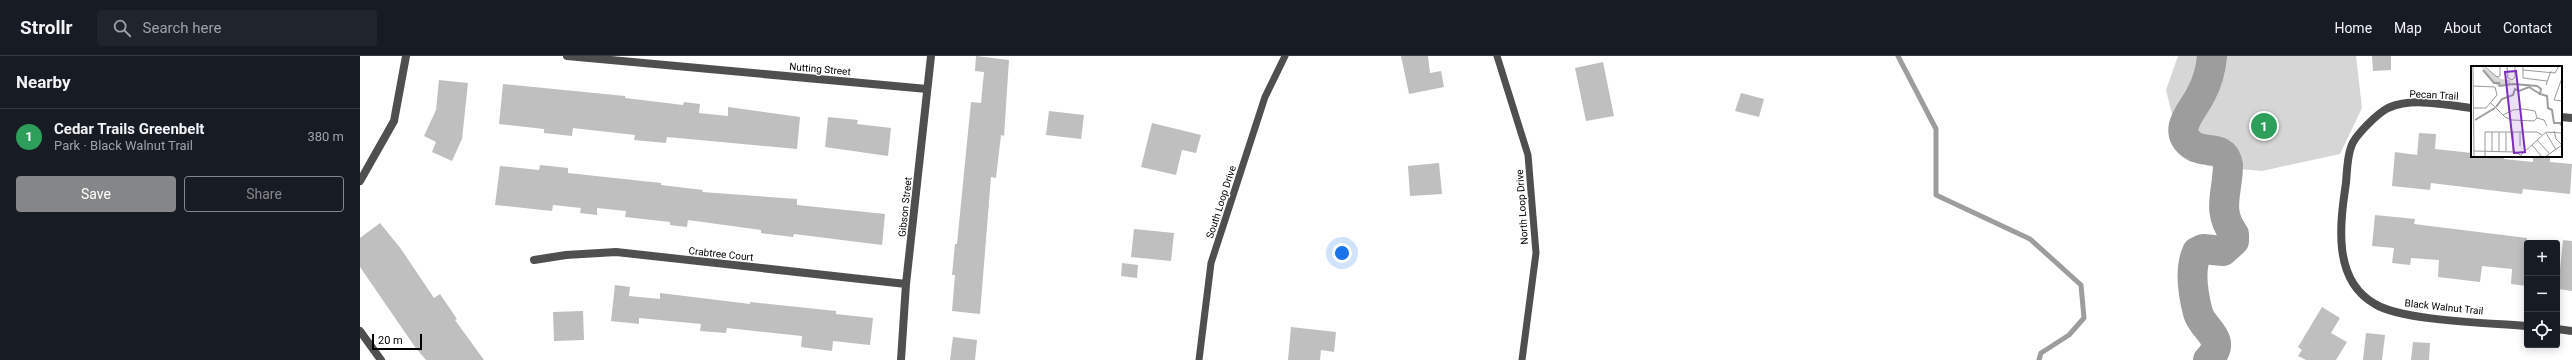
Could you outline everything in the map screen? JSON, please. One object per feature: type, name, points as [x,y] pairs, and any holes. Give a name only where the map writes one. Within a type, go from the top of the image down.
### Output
[{"type":"street","points":[[360,181],[394,121],[406,56]]},
{"type":"street","name":"Nutting Street","points":[[567,56],[927,90]]},
{"type":"street","name":"Gibson Street","points":[[901,360],[906,284],[931,56]]},
{"type":"street","name":"Pecan Trail","points":[[2374,117],[2388,108],[2403,104],[2426,103],[2471,108]]},
{"type":"street","name":"Black Walnut Trail","points":[[2374,117],[2351,146],[2340,226],[2344,260],[2354,284],[2375,304],[2404,314],[2524,326]]},
{"type":"street","points":[[2562,117],[2572,118]]},
{"type":"street","name":"Crabtree Court","points":[[534,260],[566,255],[616,252],[906,284]]},
{"type":"street","points":[[2560,329],[2572,331]]},
{"type":"street","points":[[360,331],[381,360]]},
{"type":"lane","name":"South Loop Drive","points":[[1199,360],[1212,263],[1265,97],[1285,56]]},
{"type":"lane","name":"North Loop Drive","points":[[1497,56],[1528,155],[1536,253],[1522,360]]},
{"type":"shaded area","points":[[2178,56],[2356,56],[2362,108],[2340,154],[2262,171],[2207,166],[2179,143],[2166,90]]},
{"type":"building","points":[[976,56],[1009,60],[1004,136],[1001,135],[996,178],[991,177],[980,314],[952,311],[955,275],[952,275],[955,244],[957,244],[971,102],[981,103],[984,72],[975,71]]},
{"type":"building","points":[[1401,56],[1428,56],[1430,73],[1441,71],[1444,87],[1409,94]]},
{"type":"building","points":[[2372,56],[2391,56],[2391,70],[2373,71]]},
{"type":"building","points":[[1603,62],[1614,116],[1586,121],[1575,68]]},
{"type":"building","points":[[439,80],[468,83],[462,139],[452,161],[432,152],[436,142],[424,136],[436,110]]},
{"type":"building","points":[[503,84],[625,96],[625,98],[683,105],[684,102],[700,104],[699,113],[728,116],[728,107],[800,117],[797,149],[667,137],[666,143],[634,140],[635,135],[573,128],[572,136],[544,133],[544,129],[499,124]]},
{"type":"building","points":[[1741,93],[1764,99],[1759,117],[1735,111]]},
{"type":"building","points":[[1049,111],[1084,115],[1081,139],[1046,135]]},
{"type":"building","points":[[828,117],[858,120],[857,124],[891,128],[888,156],[825,147]]},
{"type":"building","points":[[1152,123],[1201,135],[1196,153],[1182,150],[1176,175],[1141,167]]},
{"type":"building","points":[[2419,133],[2436,134],[2435,149],[2471,153],[2471,157],[2505,157],[2504,159],[2533,162],[2533,157],[2550,157],[2550,162],[2572,164],[2570,194],[2523,189],[2522,194],[2431,183],[2430,190],[2392,186],[2395,152],[2417,155]]},
{"type":"building","points":[[1439,163],[1442,194],[1410,196],[1408,166]]},
{"type":"building","points":[[540,165],[568,168],[568,173],[661,183],[661,185],[703,190],[702,192],[797,199],[797,205],[885,214],[882,245],[794,234],[793,237],[761,233],[761,230],[688,220],[687,227],[670,225],[670,222],[625,217],[626,211],[597,208],[597,215],[580,213],[581,208],[553,205],[552,211],[495,205],[500,166],[539,170]]},
{"type":"building","points":[[2375,215],[2415,219],[2414,224],[2527,238],[2527,240],[2524,240],[2524,286],[2511,284],[2512,269],[2482,266],[2480,282],[2438,277],[2439,260],[2411,258],[2410,265],[2392,263],[2394,248],[2372,246]]},
{"type":"building","points":[[380,223],[401,249],[434,298],[440,294],[457,319],[455,320],[484,360],[426,360],[415,347],[360,267],[360,238]]},
{"type":"building","points":[[1134,229],[1174,233],[1171,261],[1131,257]]},
{"type":"building","points":[[2563,240],[2572,241],[2572,291],[2560,289],[2560,269]]},
{"type":"building","points":[[1122,263],[1138,265],[1137,278],[1121,276]]},
{"type":"building","points":[[615,285],[630,287],[629,296],[660,299],[660,293],[750,304],[750,302],[836,311],[836,314],[873,318],[870,345],[833,341],[832,351],[801,347],[802,336],[727,328],[726,333],[700,331],[701,324],[639,318],[639,324],[611,321]]},
{"type":"building","points":[[2322,307],[2340,318],[2331,333],[2347,342],[2336,360],[2306,360],[2298,356],[2302,350],[2298,347]]},
{"type":"building","points":[[583,311],[584,340],[554,341],[553,312]]},
{"type":"building","points":[[1291,327],[1336,332],[1334,352],[1321,350],[1320,360],[1288,360]]},
{"type":"building","points":[[2366,333],[2385,335],[2382,360],[2363,360]]},
{"type":"building","points":[[953,337],[977,340],[975,360],[950,360]]},
{"type":"building","points":[[2413,342],[2430,343],[2429,360],[2411,360]]},
{"type":"waterway","points":[[1898,56],[1936,129],[1936,195],[2030,239],[2081,285],[2084,318],[2069,335],[2041,353],[2039,360]]},
{"type":"waterway","points":[[2208,360],[2214,353],[2216,346],[2215,340],[2198,313],[2193,290],[2192,274],[2197,252],[2203,249],[2223,251],[2234,241],[2234,234],[2225,217],[2224,209],[2228,165],[2223,154],[2213,150],[2197,148],[2192,145],[2186,139],[2184,126],[2205,85],[2210,70],[2212,56]]},
{"type":"place","name":"Cedar Trails Greenbelt","points":[[2264,126]]}]
